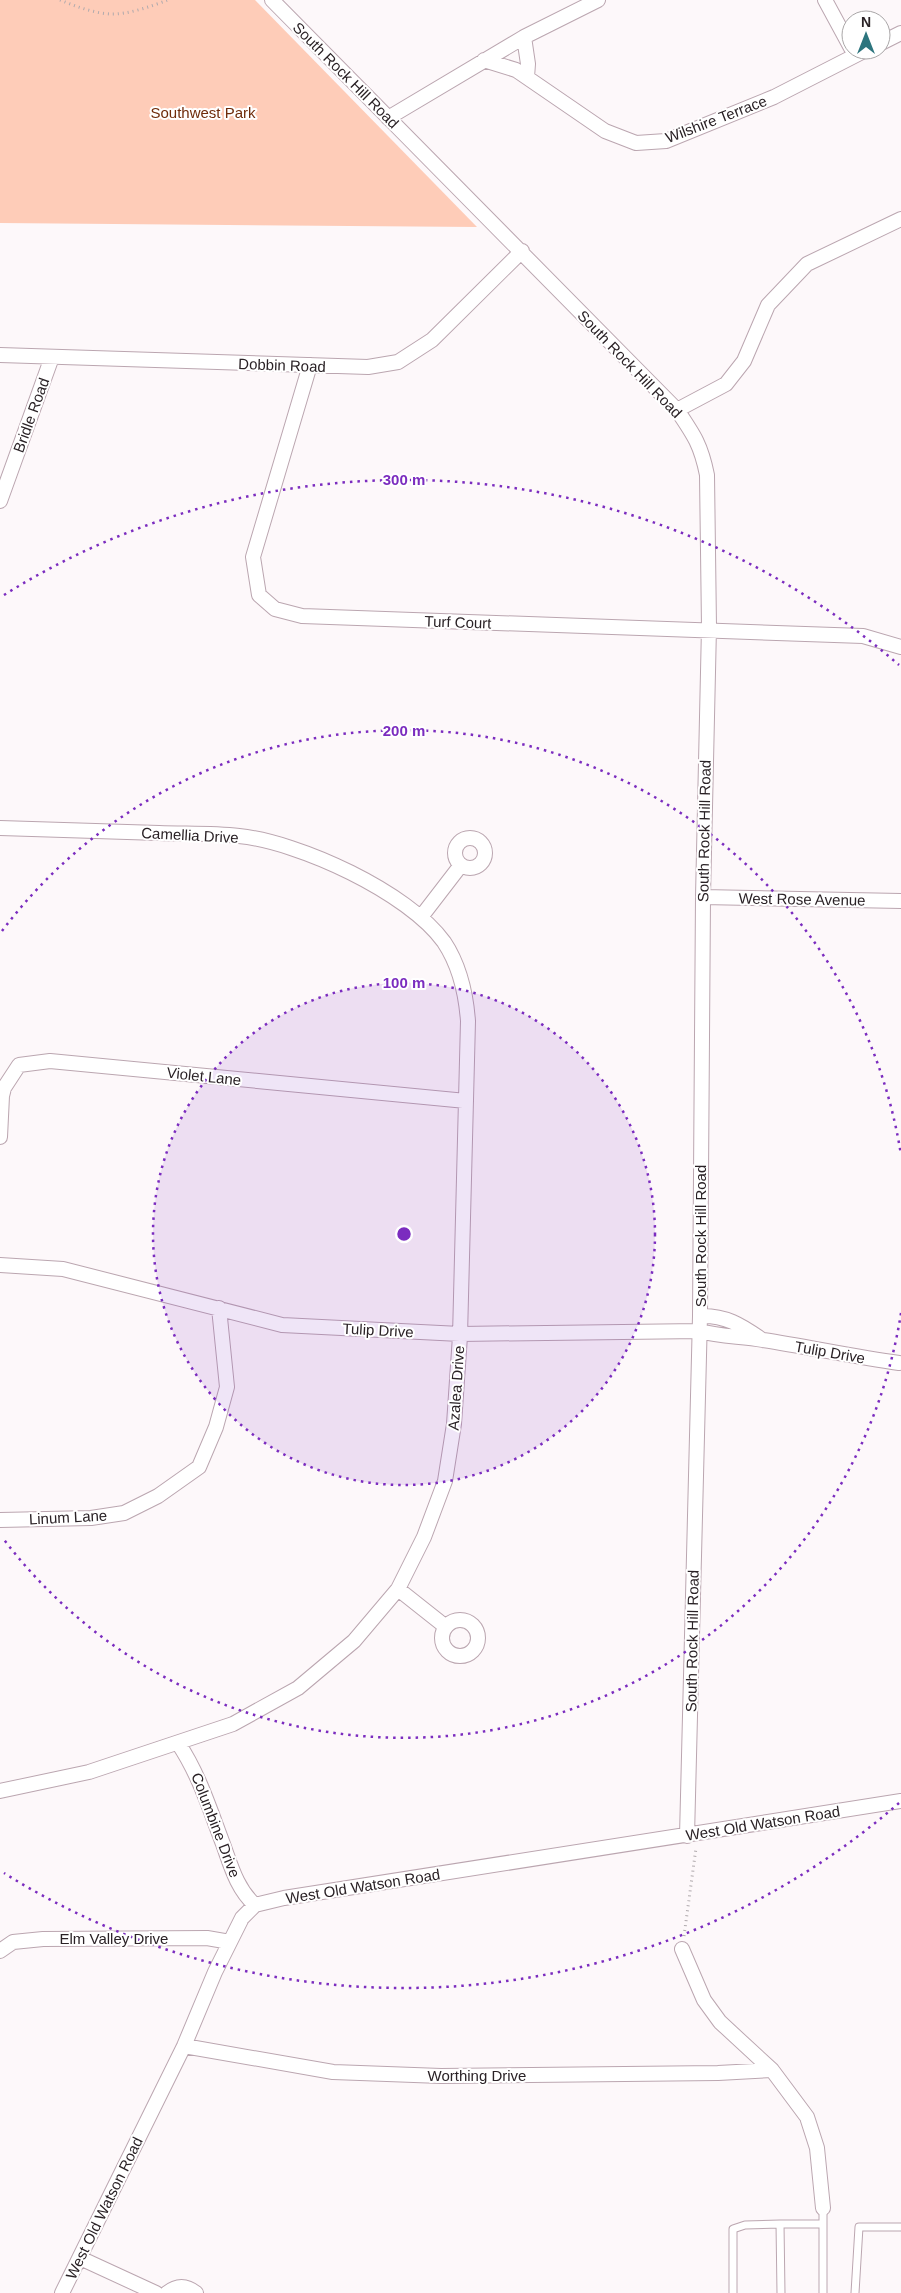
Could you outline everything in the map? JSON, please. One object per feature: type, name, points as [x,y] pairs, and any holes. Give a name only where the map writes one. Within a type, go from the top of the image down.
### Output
[{"type":"street","name":"South Rock Hill Road","points":[[272,0],[677,410],[700,444],[707,475],[709,631],[703,897],[693,1835]]},
{"type":"street","points":[[388,118],[524,37],[598,0]]},
{"type":"street","name":"Wilshire Terrace","points":[[825,0],[841,26]]},
{"type":"street","points":[[524,37],[528,64],[526,77]]},
{"type":"street","name":"Wilshire Terrace","points":[[484,60],[516,70],[604,131],[636,143],[666,140],[774,97],[841,59]]},
{"type":"street","points":[[677,410],[726,384],[744,361],[768,305],[807,264],[901,219]]},
{"type":"street","name":"Dobbin Road","points":[[0,355],[310,366],[368,367],[398,362],[432,340],[522,251]]},
{"type":"street","name":"Bridle Road","points":[[0,501],[52,357]]},
{"type":"street","name":"Turf Court","points":[[310,366],[253,557],[259,595],[275,609],[302,616],[863,636],[901,647]]},
{"type":"street","name":"Camellia Drive","points":[[0,828],[240,836],[298,850],[383,889],[421,918]]},
{"type":"street","points":[[421,918],[461,865]]},
{"type":"street","name":"West Rose Avenue","points":[[703,897],[901,901]]},
{"type":"street","name":"Azalea Drive","points":[[0,1791],[89,1772],[233,1724],[298,1688],[354,1641],[398,1589],[424,1537],[445,1482],[454,1424],[460,1334],[468,1021],[465,993],[444,943],[421,918]]},
{"type":"street","name":"Violet Lane","points":[[0,1137],[4,1088],[19,1065],[50,1061],[466,1101]]},
{"type":"street","name":"Tulip Drive","points":[[0,1265],[62,1269],[282,1325],[460,1334],[699,1331],[724,1337],[762,1340],[900,1364]]},
{"type":"street","name":"Linum Lane","points":[[0,1520],[91,1518],[124,1513],[158,1496],[199,1467],[216,1427],[227,1387],[219,1308]]},
{"type":"street","name":"Tulip Drive","points":[[700,1316],[713,1315],[736,1322],[762,1340]]},
{"type":"street","points":[[398,1589],[446,1627]]},
{"type":"street","name":"Columbine Drive","points":[[178,1743],[192,1764],[236,1879],[247,1898],[255,1905]]},
{"type":"street","name":"West Old Watson Road","points":[[62,2293],[184,2046],[215,1972],[242,1918],[255,1905],[284,1898],[901,1801]]},
{"type":"street","name":"Elm Valley Drive","points":[[0,1951],[14,1942],[43,1939],[207,1938],[230,1942]]},
{"type":"street","points":[[682,1950],[704,2000],[720,2022],[772,2070],[807,2118],[817,2148],[823,2208]]},
{"type":"street","name":"Worthing Drive","points":[[184,2046],[333,2072],[441,2076],[718,2073],[772,2070]]},
{"type":"street","points":[[80,2258],[156,2293]]},
{"type":"street","points":[[167,2293],[179,2287],[186,2287],[196,2293]]},
{"type":"lane","points":[[823,2208],[823,2293]]},
{"type":"lane","points":[[780,2224],[781,2293]]},
{"type":"lane","points":[[733,2293],[733,2229],[745,2225],[823,2224]]},
{"type":"lane","points":[[855,2293],[859,2227],[901,2227]]},
{"type":"path","points":[[60,0],[78,7],[110,14],[147,7],[168,0]]},
{"type":"path","points":[[682,1950],[693,1835]]},
{"type":"green space","name":"Southwest Park","points":[[0,0],[255,0],[477,227],[0,223]]}]
